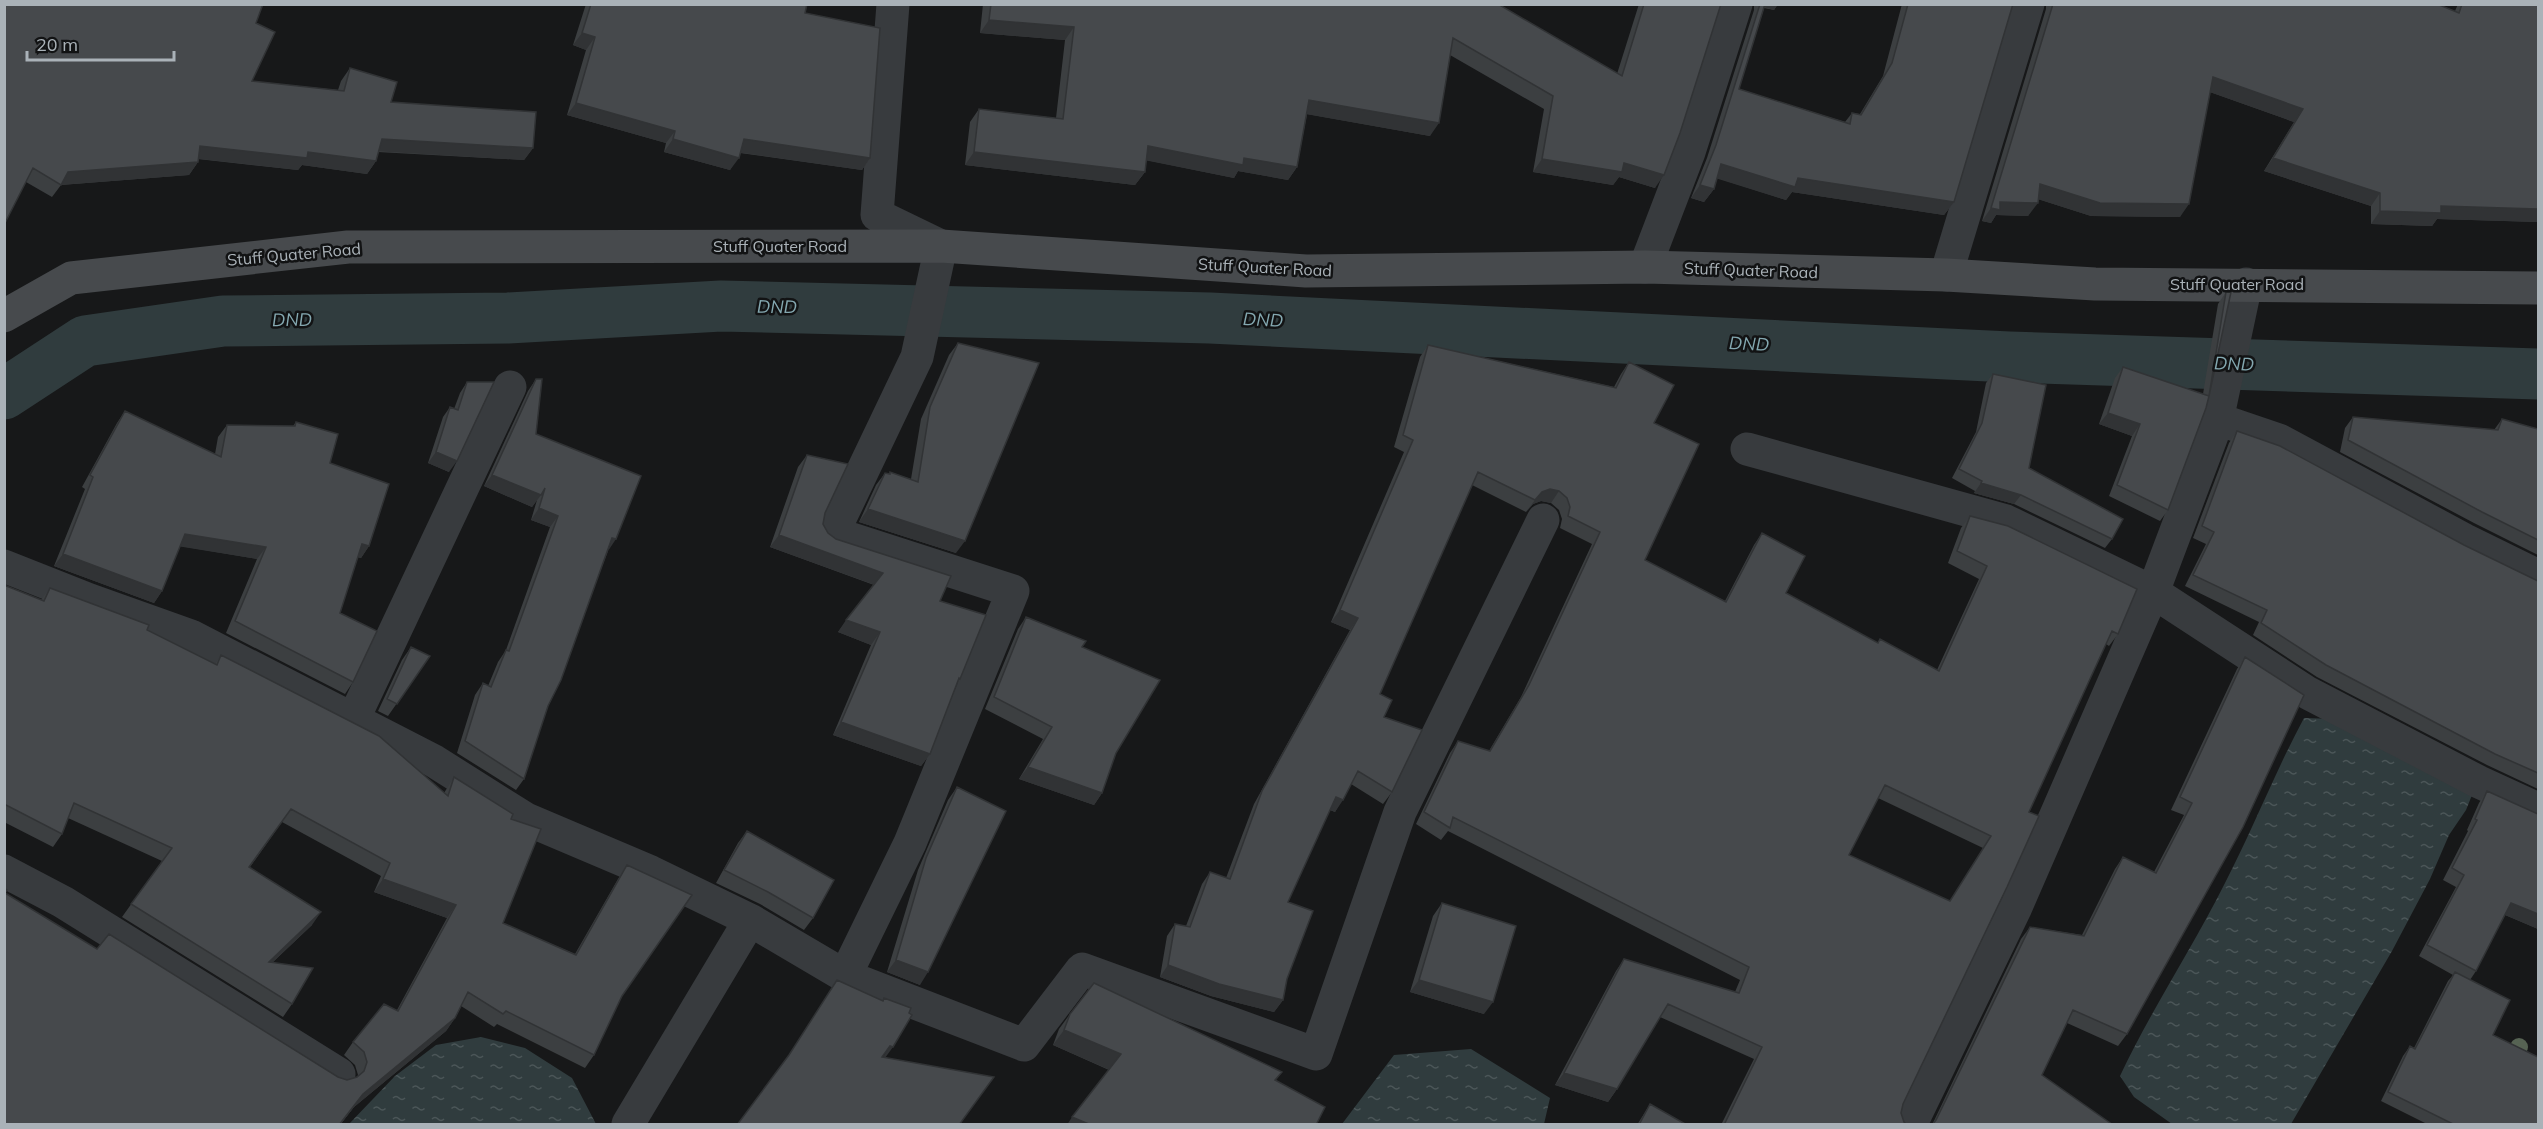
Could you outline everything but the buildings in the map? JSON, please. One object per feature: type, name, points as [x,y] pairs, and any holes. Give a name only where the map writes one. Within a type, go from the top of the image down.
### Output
[{"type":"street","points":[[845,976],[910,843],[1012,591],[834,533],[917,357],[940,248],[877,215],[893,4]]},
{"type":"street","points":[[1644,267],[1689,152],[1736,4]]},
{"type":"street","points":[[1946,276],[2028,4]]},
{"type":"street","name":"Stuff Quater Road","points":[[4,316],[71,278],[348,247],[940,248],[1306,271],[1644,267],[1946,276],[2095,284],[2538,288]]},
{"type":"street","points":[[1911,1125],[2016,907],[2153,592],[2216,424],[2246,284]]},
{"type":"street","points":[[353,720],[510,387]]},
{"type":"street","points":[[2216,424],[2226,422],[2279,440],[2465,540],[2538,576]]},
{"type":"street","points":[[1748,449],[2006,520],[2153,592],[2308,693],[2479,782],[2538,809]]},
{"type":"street","points":[[4,566],[191,636],[434,761],[526,819],[651,872],[750,920],[845,976],[1024,1045],[1082,969],[1316,1054],[1400,812],[1543,520]]},
{"type":"street","points":[[4,871],[63,902],[339,1074]]},
{"type":"street","points":[[628,1125],[750,920]]},
{"type":"water","points":[[2304,718],[2335,719],[2474,790],[2466,810],[2449,835],[2430,879],[2392,951],[2291,1124],[2172,1124],[2134,1097],[2120,1076],[2225,883]]},
{"type":"water","points":[[481,1037],[525,1048],[572,1078],[596,1124],[349,1124],[395,1076],[436,1045]]},
{"type":"water","points":[[1471,1049],[1550,1098],[1544,1124],[1342,1124],[1394,1055]]},
{"type":"waterway","name":"DND","points":[[4,394],[85,341],[223,321],[508,318],[721,306],[1210,318],[2009,357],[2538,374]]}]
